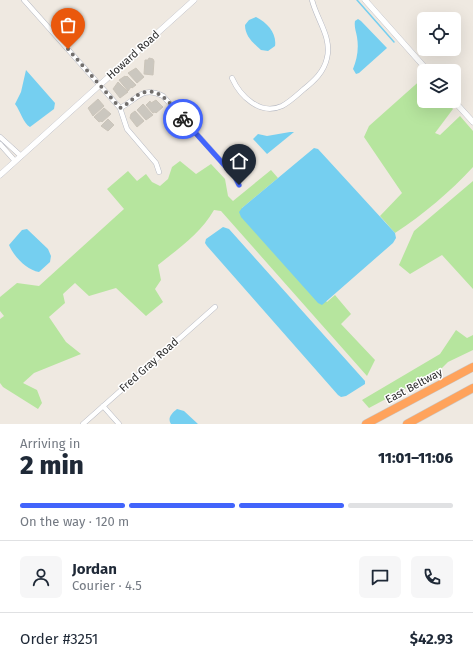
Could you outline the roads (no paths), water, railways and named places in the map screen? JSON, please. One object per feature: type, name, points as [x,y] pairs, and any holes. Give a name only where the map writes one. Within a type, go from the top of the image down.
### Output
[{"type":"highway","name":"East Beltway","points":[[366,424],[473,367]]},
{"type":"highway","points":[[407,424],[473,388]]},
{"type":"highway","points":[[414,424],[473,388]]},
{"type":"street","points":[[24,0],[120,108],[127,129],[156,163],[159,172]]},
{"type":"street","name":"Howard Road","points":[[0,175],[194,0]]},
{"type":"street","points":[[232,78],[235,85],[248,100],[263,108],[281,107],[289,102],[315,79],[324,66],[328,47],[327,38],[312,0]]},
{"type":"street","points":[[365,0],[422,64]]},
{"type":"street","points":[[151,86],[151,92]]},
{"type":"street","points":[[120,108],[138,95],[151,92],[163,96],[235,177],[239,185]]},
{"type":"street","points":[[460,108],[473,122]]},
{"type":"street","points":[[0,136],[21,156]]},
{"type":"street","points":[[0,144],[15,161]]},
{"type":"street","name":"Fred Gray Road","points":[[83,424],[215,307]]},
{"type":"street","points":[[103,406],[119,424]]},
{"type":"water","points":[[256,17],[271,29],[275,37],[275,46],[268,51],[261,50],[252,42],[246,33],[245,25],[249,20]]},
{"type":"water","points":[[358,19],[387,48],[356,74],[353,69],[358,50],[355,21]]},
{"type":"water","points":[[26,70],[55,103],[54,109],[30,127],[15,104],[21,92]]},
{"type":"water","points":[[294,132],[267,154],[253,139],[258,134],[267,136]]},
{"type":"water","points":[[314,148],[318,149],[395,233],[396,238],[393,243],[322,305],[318,303],[241,217],[239,212]]},
{"type":"water","points":[[223,227],[229,229],[365,381],[365,384],[346,396],[341,397],[338,395],[207,246],[205,243],[206,239]]},
{"type":"water","points":[[27,229],[48,249],[51,256],[50,262],[39,272],[30,269],[21,262],[9,245],[22,230]]},
{"type":"water","points":[[177,409],[184,411],[198,424],[171,424],[170,418]]},
{"type":"waterway","points":[[357,0],[394,42]]}]
